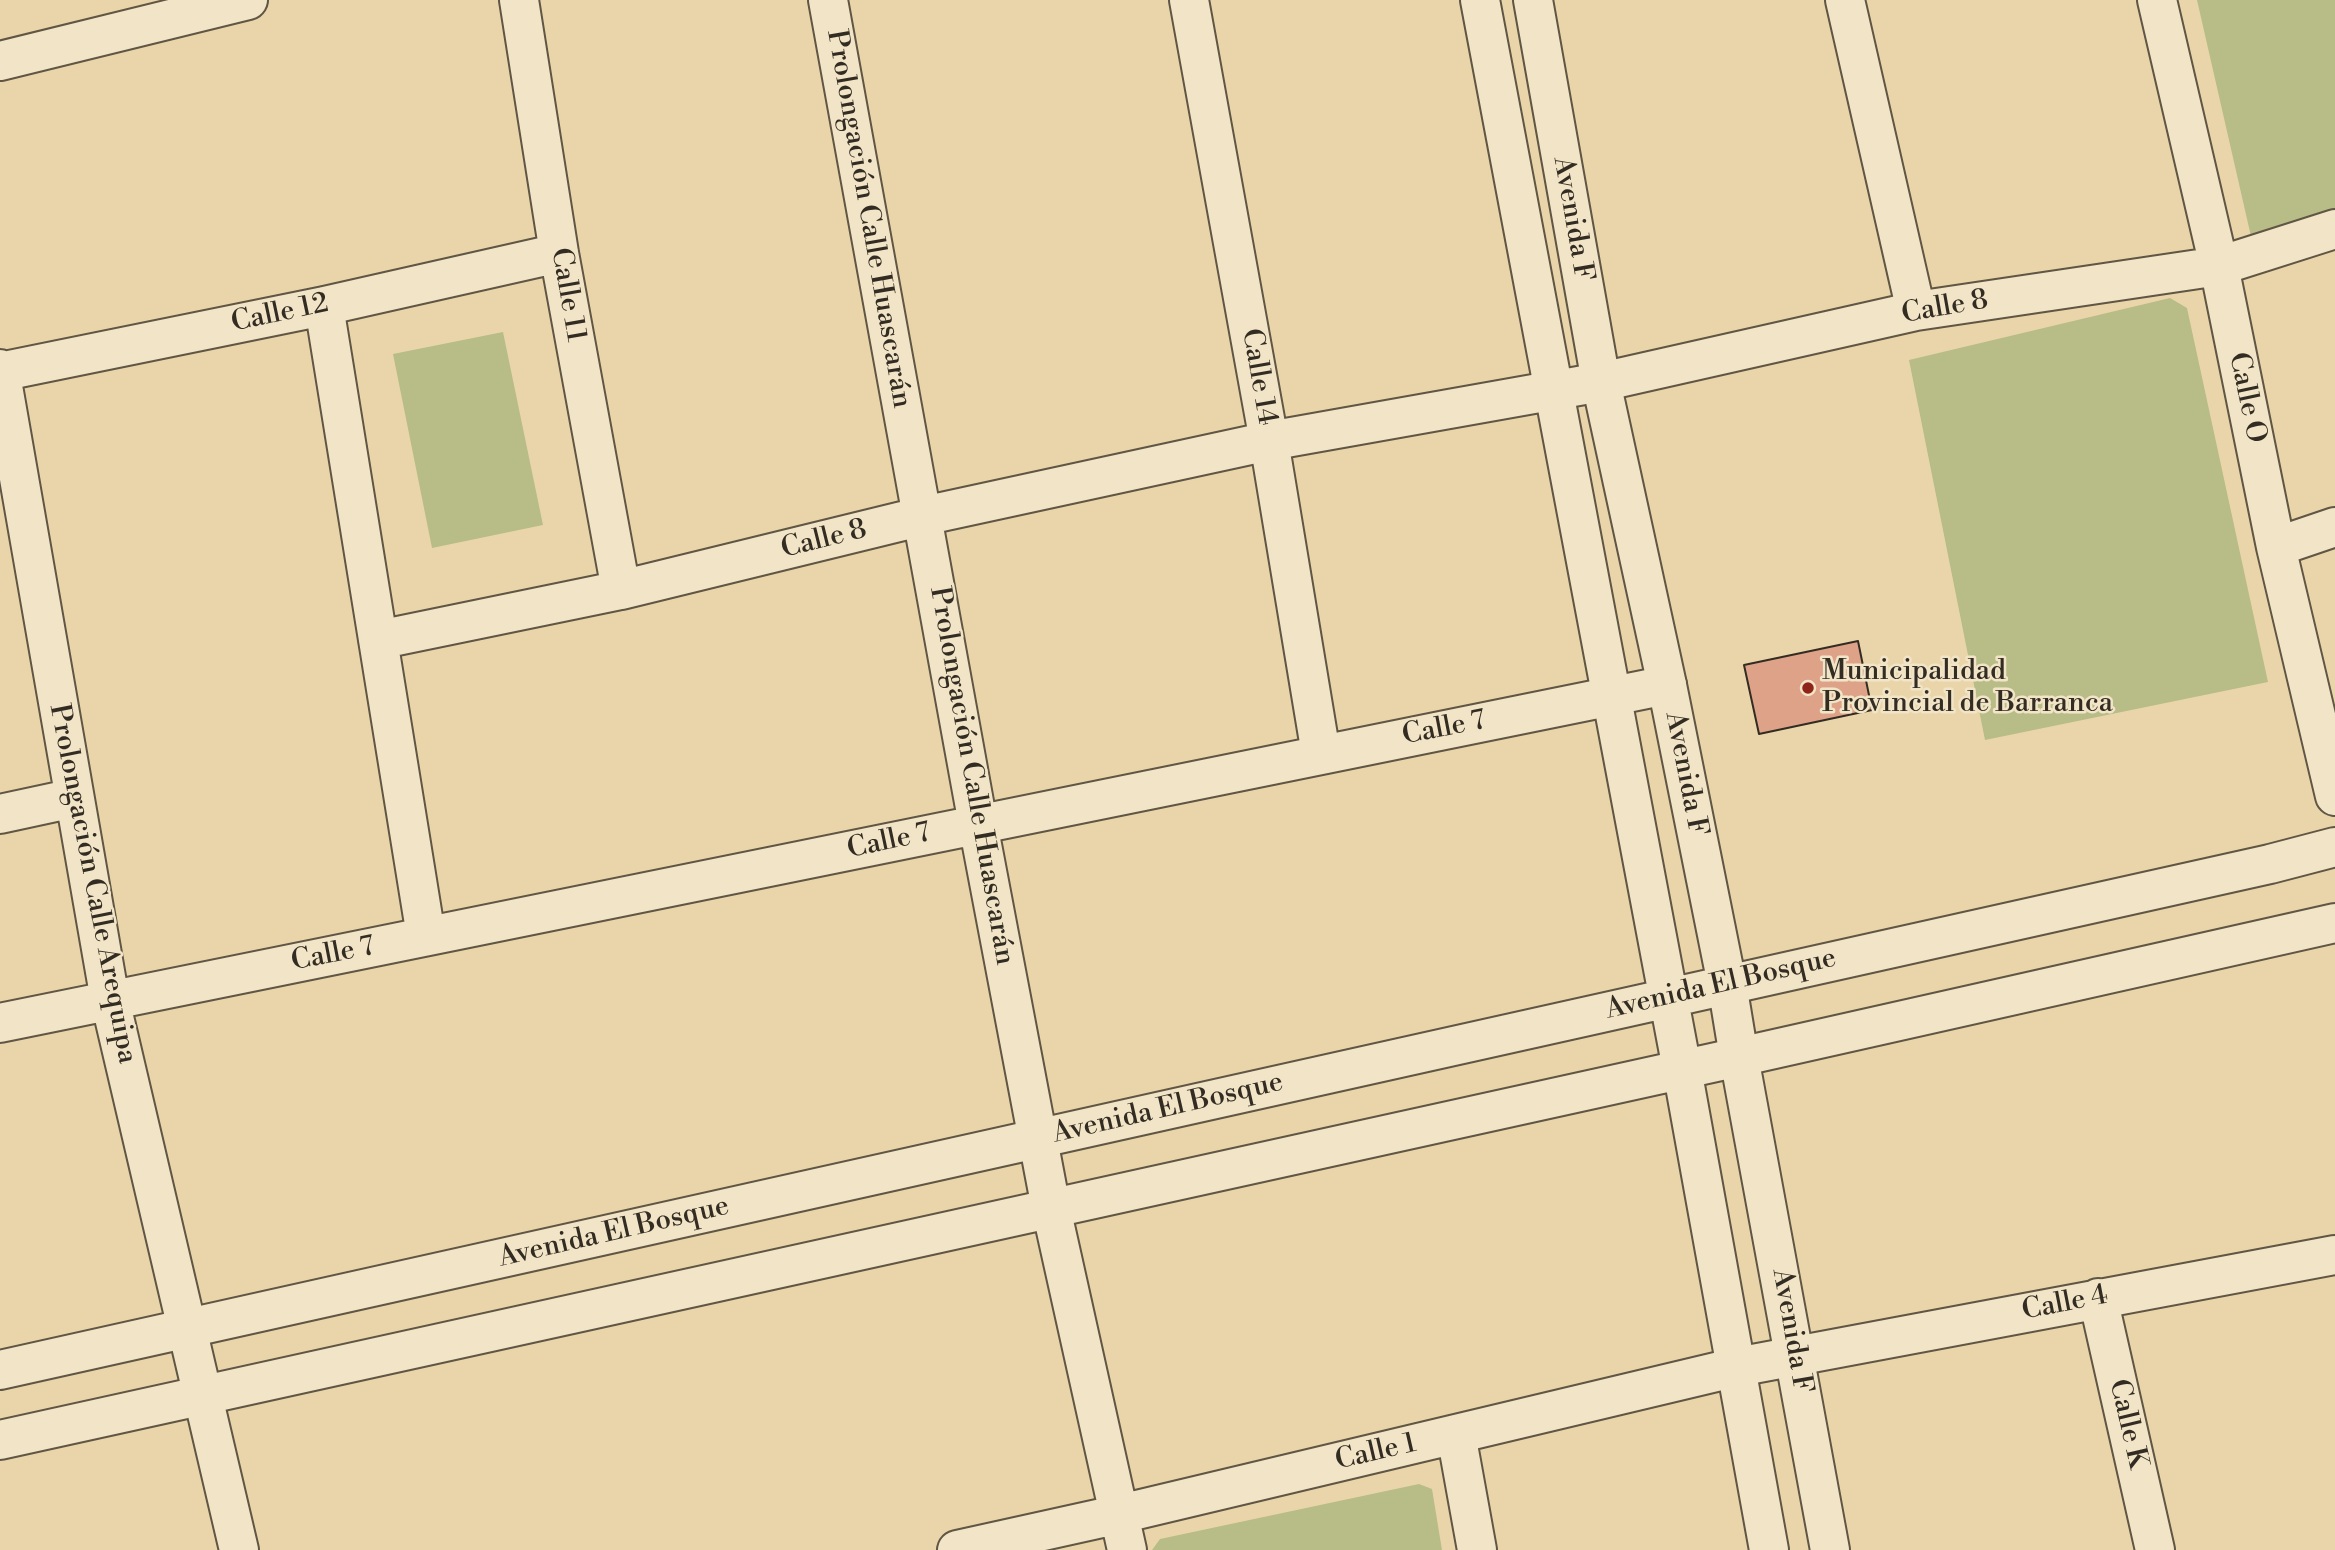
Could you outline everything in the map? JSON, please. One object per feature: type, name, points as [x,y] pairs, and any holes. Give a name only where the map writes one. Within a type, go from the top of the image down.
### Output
[{"type":"street","points":[[0,61],[248,0]]},
{"type":"street","name":"Calle 11","points":[[519,0],[559,253],[621,590]]},
{"type":"street","name":"Prolongación Calle Huascarán","points":[[828,0],[1051,1208],[1123,1532]]},
{"type":"street","name":"Calle 14","points":[[1189,0],[1269,441],[1321,754]]},
{"type":"street","name":"Avenida F","points":[[1480,0],[1669,997],[1769,1550]]},
{"type":"street","name":"Avenida F","points":[[1533,0],[1601,382],[1667,685],[1727,984],[1830,1550]]},
{"type":"street","points":[[1845,0],[1916,311]]},
{"type":"street","name":"Calle O","points":[[2157,0],[2219,266],[2276,547],[2335,796]]},
{"type":"street","name":"Calle 8","points":[[378,640],[621,590],[923,516],[1269,441],[1601,382],[1916,311],[2219,266],[2335,229]]},
{"type":"street","name":"Calle 12","points":[[0,371],[324,306],[559,253]]},
{"type":"street","points":[[324,306],[426,936]]},
{"type":"street","name":"Prolongación Calle Arequipa","points":[[0,371],[110,1000],[239,1550]]},
{"type":"street","points":[[2276,547],[2335,527]]},
{"type":"street","name":"Calle 7","points":[[0,1023],[1667,685]]},
{"type":"street","points":[[0,814],[74,798]]},
{"type":"street","name":"Avenida El Bosque","points":[[0,1370],[2270,864],[2335,847]]},
{"type":"street","points":[[0,1440],[1740,1057],[2335,923]]},
{"type":"street","name":"Calle 4","points":[[1796,1355],[2335,1255]]},
{"type":"street","name":"Calle K","points":[[2098,1298],[2155,1550]]},
{"type":"street","name":"Calle 1","points":[[957,1550],[1123,1532],[1456,1434],[1796,1355]]},
{"type":"street","points":[[1456,1434],[1477,1550]]},
{"type":"green space","points":[[2197,0],[2335,0],[2335,230],[2255,254]]},
{"type":"green space","points":[[2170,298],[2187,308],[2268,682],[1985,740],[1909,360]]},
{"type":"green space","points":[[503,332],[543,525],[432,548],[393,354]]},
{"type":"green space","points":[[1419,1484],[1432,1489],[1442,1550],[1152,1550],[1160,1539]]},
{"type":"building","name":"Municipalidad Provincial de Barranca","points":[[1858,641],[1872,710],[1759,734],[1744,665]]},
{"type":"place","name":"Municipalidad Provincial de Barranca","points":[[1808,688]]}]
